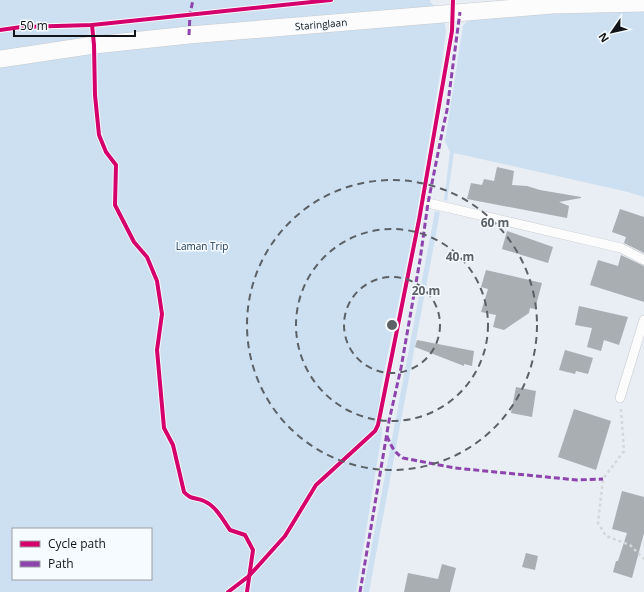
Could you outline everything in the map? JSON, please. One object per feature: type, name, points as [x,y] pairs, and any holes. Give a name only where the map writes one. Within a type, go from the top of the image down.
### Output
[{"type":"street","name":"Staringlaan","points":[[0,59],[94,45],[189,35],[552,5],[644,3]]},
{"type":"lane","points":[[428,203],[621,248],[644,260]]},
{"type":"lane","points":[[620,398],[644,320]]},
{"type":"path","points":[[620,398],[624,451],[604,479],[598,523],[606,536],[630,545],[644,559]]},
{"type":"green space","points":[[0,0],[431,0],[430,2],[438,9],[0,52]]},
{"type":"green space","points":[[552,12],[644,12],[644,197],[628,192],[454,153],[447,201],[444,200],[450,152],[445,141],[463,26],[469,18]]},
{"type":"green space","name":"Laman Trip","points":[[444,19],[446,31],[442,63],[415,223],[380,392],[382,433],[356,592],[0,592],[0,64],[189,42]]},
{"type":"green space","points":[[435,211],[440,212],[369,592],[363,592]]},
{"type":"building","points":[[497,167],[514,171],[512,185],[527,186],[581,198],[559,202],[569,206],[567,218],[467,199],[471,183],[482,185],[484,179],[494,181]]},
{"type":"building","points":[[620,209],[644,217],[644,253],[624,243],[626,237],[612,232]]},
{"type":"building","points":[[507,231],[553,247],[548,263],[502,249]]},
{"type":"building","points":[[621,255],[644,266],[644,302],[590,285],[598,260],[618,266]]},
{"type":"building","points":[[486,270],[542,283],[535,309],[530,308],[529,313],[504,330],[493,327],[496,315],[481,312],[488,289],[481,287]]},
{"type":"building","points":[[579,306],[628,317],[619,345],[604,340],[601,351],[587,347],[592,328],[575,325]]},
{"type":"building","points":[[417,340],[474,351],[472,366],[464,364],[464,366],[415,347]]},
{"type":"building","points":[[565,350],[593,358],[588,374],[576,371],[575,374],[559,370]]},
{"type":"building","points":[[516,387],[536,391],[532,417],[511,413]]},
{"type":"building","points":[[574,409],[611,421],[596,470],[558,457]]},
{"type":"building","points":[[622,491],[644,497],[644,533],[632,578],[613,572],[627,533],[612,529]]},
{"type":"building","points":[[526,553],[538,556],[535,570],[522,567]]},
{"type":"building","points":[[442,564],[456,568],[450,592],[404,592],[408,573],[438,579]]},
{"type":"marked path","points":[[189,35],[190,14],[193,0]]},
{"type":"marked path","points":[[360,592],[389,421],[401,368],[420,260],[428,203],[447,110],[460,12]]},
{"type":"marked path","points":[[387,436],[393,448],[403,458],[455,468],[577,480],[603,479]]},
{"type":"cycle path","points":[[0,30],[21,27],[92,25],[331,0]]},
{"type":"cycle path","points":[[228,592],[249,576],[285,536],[316,485],[375,431],[378,425],[419,220],[452,31],[453,0]]},
{"type":"cycle path","points":[[92,25],[95,95],[99,135],[106,152],[116,165],[115,205],[134,242],[147,257],[157,281],[162,314],[157,350],[164,428],[173,445],[184,492],[189,496],[204,501],[212,506],[230,530],[245,535],[253,550],[247,592]]}]
